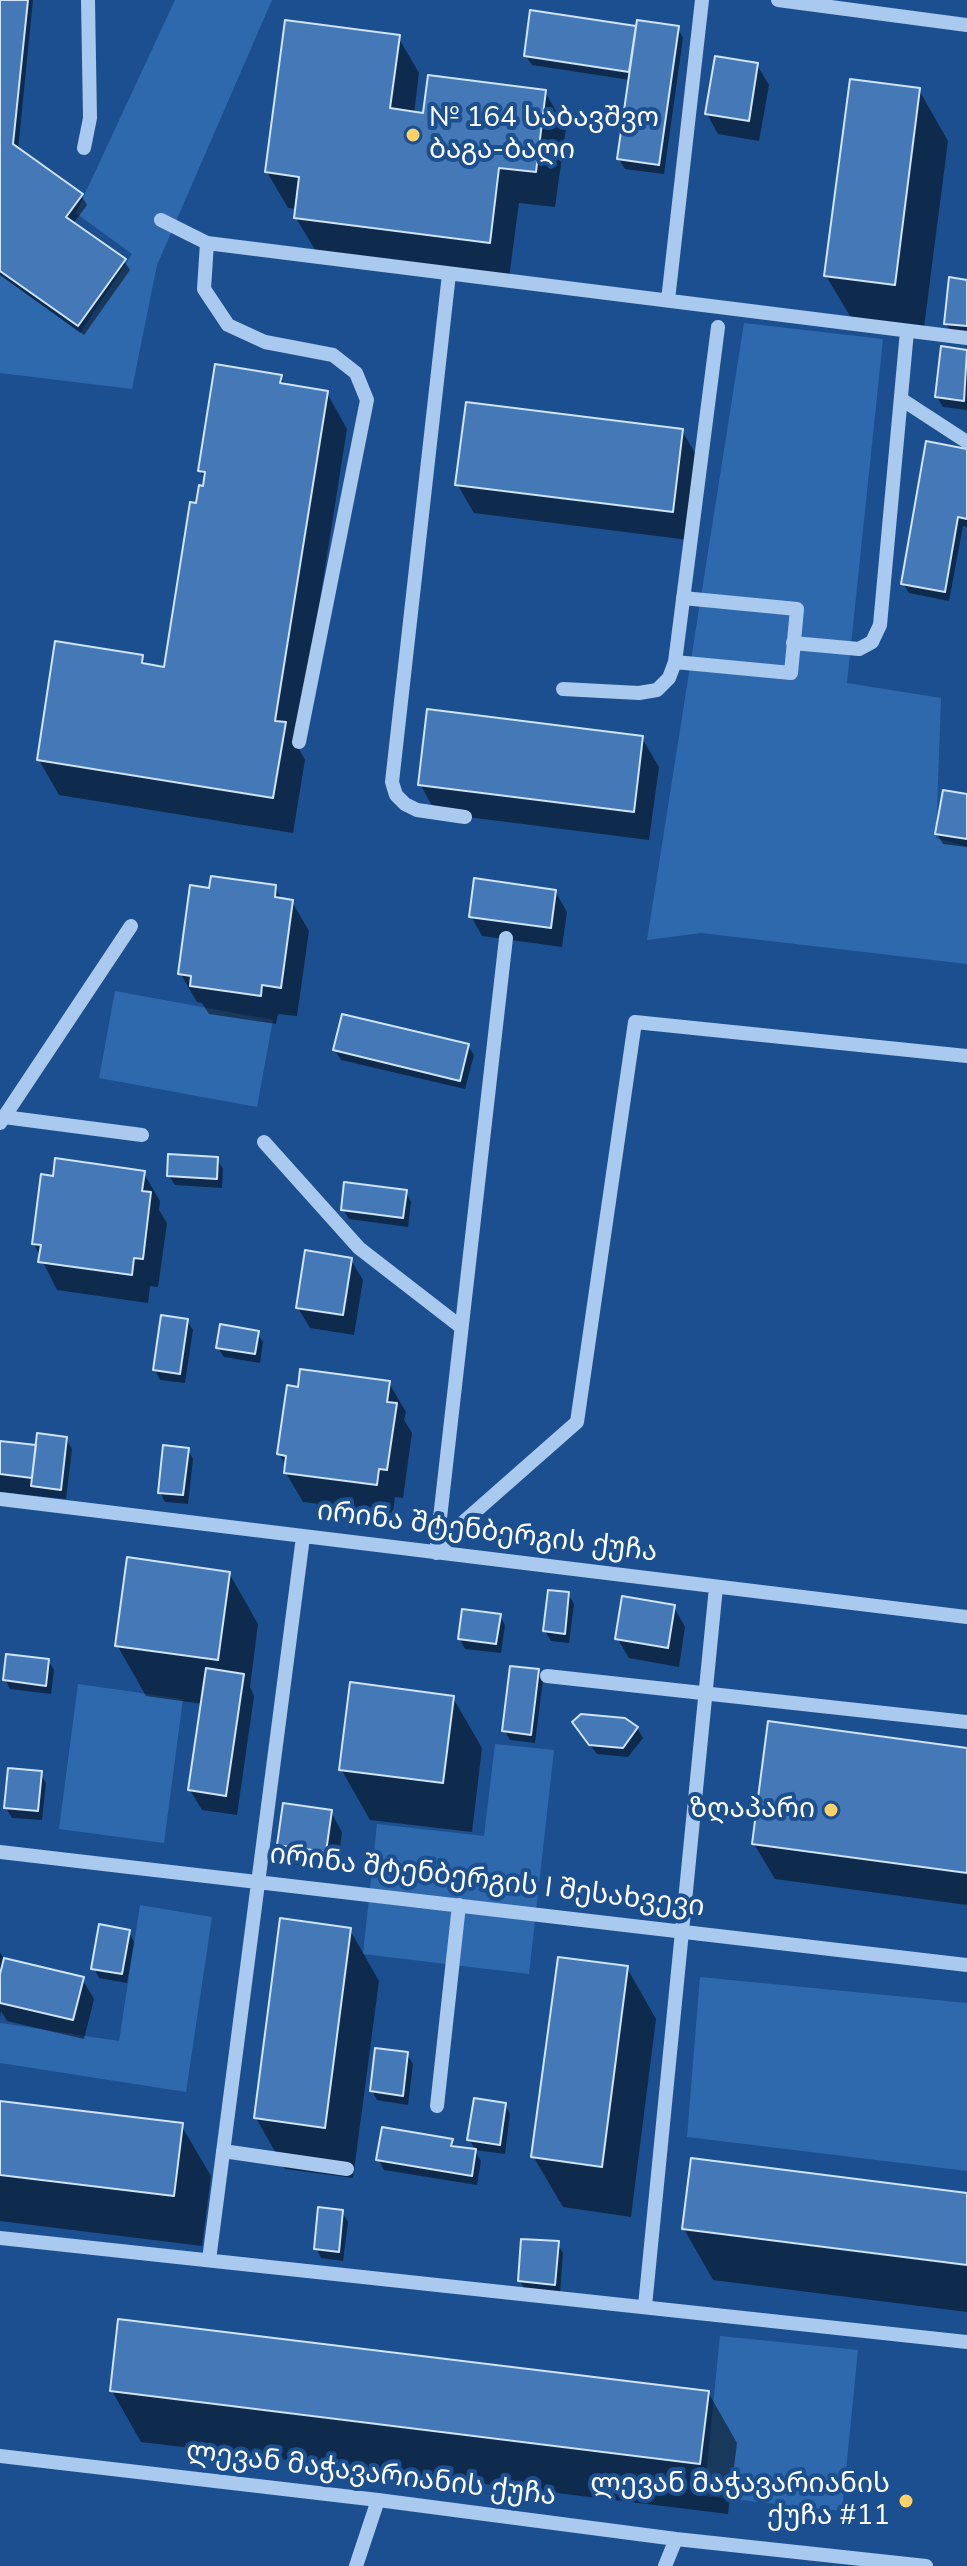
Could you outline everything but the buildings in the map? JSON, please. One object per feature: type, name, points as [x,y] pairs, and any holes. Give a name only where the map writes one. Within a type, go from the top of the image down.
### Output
[{"type":"street","points":[[84,148],[90,118],[88,0]]},
{"type":"street","points":[[668,300],[702,0]]},
{"type":"street","points":[[778,0],[967,25]]},
{"type":"street","points":[[161,220],[207,243],[967,338]]},
{"type":"street","points":[[207,243],[204,289],[228,325],[265,342],[333,355],[356,373],[367,400],[299,742]]},
{"type":"street","points":[[449,274],[392,782],[396,795],[417,810],[465,817]]},
{"type":"street","points":[[563,689],[639,693],[657,690],[669,678],[675,662],[718,327]]},
{"type":"street","points":[[793,643],[859,649],[872,642],[880,625],[907,331]]},
{"type":"street","points":[[901,399],[967,442]]},
{"type":"street","points":[[675,662],[791,673],[797,609],[683,598]]},
{"type":"street","points":[[131,926],[2,1120],[142,1135]]},
{"type":"street","points":[[436,1553],[506,938]]},
{"type":"street","points":[[436,1553],[460,1525],[577,1422],[635,1022],[967,1056]]},
{"type":"street","points":[[264,1142],[359,1248],[461,1327]]},
{"type":"street","name":"ირინა შტენბერგის ქუჩა","points":[[0,1499],[967,1617]]},
{"type":"street","points":[[209,2260],[303,1537]]},
{"type":"street","points":[[645,2306],[716,1587]]},
{"type":"street","points":[[547,1676],[967,1722]]},
{"type":"street","name":"ირინა შტენბერგის I შესახვევი","points":[[0,1852],[967,1965]]},
{"type":"street","points":[[437,2106],[459,1905]]},
{"type":"street","points":[[223,2151],[347,2169]]},
{"type":"street","points":[[0,2238],[967,2342]]},
{"type":"street","name":"ლევან მაჭავარიანის ქუჩა","points":[[0,2456],[676,2539],[926,2566]]},
{"type":"street","points":[[356,2566],[378,2500]]},
{"type":"street","points":[[665,2566],[676,2539]]},
{"type":"shaded area","points":[[175,0],[272,0],[157,265],[132,389],[0,373],[0,275],[80,333],[132,254],[76,213]]},
{"type":"shaded area","points":[[744,323],[883,339],[847,683],[941,698],[936,838],[967,847],[967,964],[701,933],[647,940]]},
{"type":"shaded area","points":[[115,991],[273,1020],[257,1107],[99,1078]]},
{"type":"shaded area","points":[[78,1684],[183,1699],[164,1843],[59,1829]]},
{"type":"shaded area","points":[[495,1744],[554,1750],[529,1974],[363,1954],[377,1824],[484,1836]]},
{"type":"shaded area","points":[[140,1905],[212,1917],[186,2092],[0,2063],[0,2023],[119,2041]]},
{"type":"shaded area","points":[[700,1977],[967,2003],[967,2171],[687,2137]]},
{"type":"shaded area","points":[[720,2336],[858,2350],[842,2511],[704,2496]]},
{"type":"place","name":"№ 164 საბავშვო ბაგა-ბაღი","points":[[413,135]]},
{"type":"place","name":"ზღაპარი","points":[[831,1810]]},
{"type":"place","name":"ლევან მაჭავარიანის ქუჩა #11","points":[[906,2501]]}]
